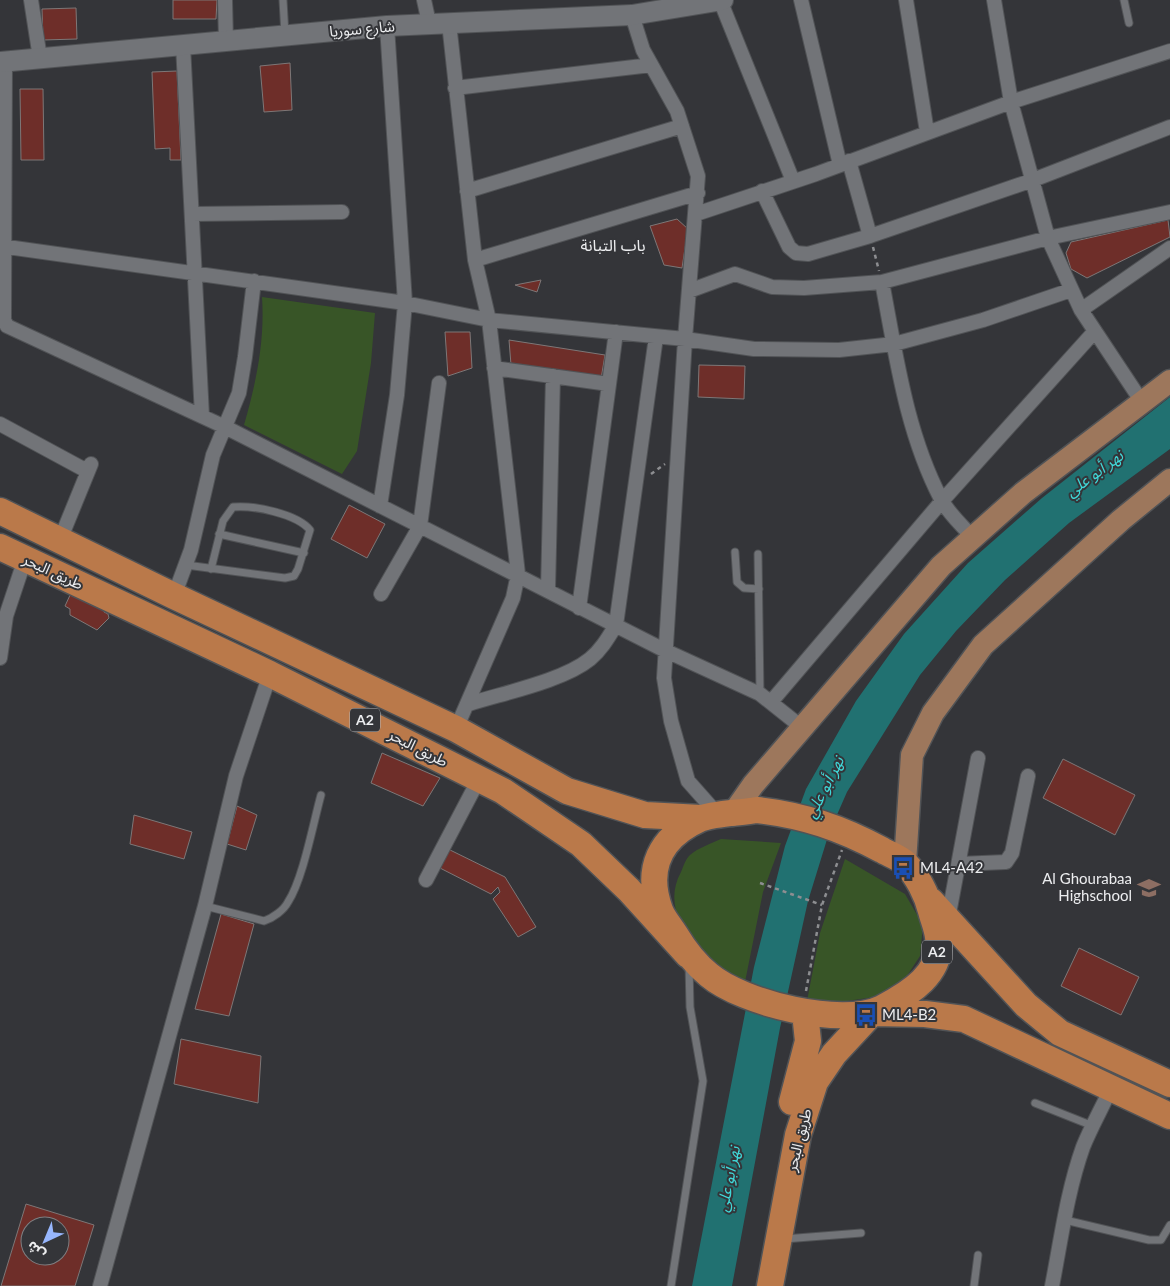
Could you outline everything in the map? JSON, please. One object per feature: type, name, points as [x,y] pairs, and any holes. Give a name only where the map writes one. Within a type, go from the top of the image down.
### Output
[{"type":"highway","name":"طريق البحر","points":[[0,511],[174,596],[456,729],[567,791],[645,815],[717,816]]},
{"type":"highway","name":"طريق البحر","points":[[0,547],[270,674],[502,791],[580,844],[629,890],[688,955]]},
{"type":"highway","name":"A2","points":[[1169,1083],[1060,1033],[1026,1005],[927,897],[905,863],[849,832],[788,814],[757,810],[717,816],[673,835],[660,850],[653,875],[660,911],[688,955],[709,976],[735,992],[805,1002],[836,1015],[872,1013],[925,1014],[964,1019],[1170,1116]]},
{"type":"highway","name":"A2","points":[[872,1013],[906,996],[920,984],[935,962],[939,939],[927,897]]},
{"type":"highway","name":"طريق البحر","points":[[754,1286],[784,1131],[808,1041],[805,1002]]},
{"type":"highway","name":"طريق البحر","points":[[770,1286],[798,1135],[815,1082],[834,1054],[872,1013]]},
{"type":"main road","points":[[717,816],[753,785],[804,728],[941,566],[1023,494],[1170,381]]},
{"type":"main road","points":[[905,863],[912,756],[933,713],[984,645],[1120,520],[1170,480]]},
{"type":"street","points":[[31,0],[40,58]]},
{"type":"street","points":[[225,0],[226,41]]},
{"type":"street","points":[[424,0],[429,23]]},
{"type":"street","points":[[721,0],[792,181]]},
{"type":"street","name":"شارع سوريا","points":[[3,61],[387,26],[632,15],[721,0]]},
{"type":"street","points":[[801,0],[845,163],[870,236]]},
{"type":"street","points":[[906,0],[927,132]]},
{"type":"street","points":[[994,0],[1011,102],[1048,238],[1081,310],[1142,402]]},
{"type":"street","points":[[632,15],[643,50],[677,111],[695,164],[698,193],[684,339],[664,650],[664,678],[683,769],[688,781],[717,816]]},
{"type":"street","points":[[449,23],[475,260],[489,320],[518,574],[513,598],[469,704],[456,729]]},
{"type":"street","points":[[380,506],[397,395],[405,303],[387,26]]},
{"type":"street","points":[[183,45],[202,416]]},
{"type":"street","points":[[696,214],[845,163],[1011,102],[1170,51]]},
{"type":"street","points":[[3,61],[2,324],[225,427],[518,574],[579,608],[766,698],[804,728]]},
{"type":"street","points":[[455,88],[651,65]]},
{"type":"street","points":[[467,191],[682,126]]},
{"type":"street","points":[[762,191],[788,247],[796,253],[808,254],[870,236],[1033,180],[1170,127]]},
{"type":"street","points":[[475,260],[698,193]]},
{"type":"street","points":[[192,214],[342,212]]},
{"type":"street","points":[[689,291],[735,274],[772,287],[804,288],[882,282],[1048,238],[1170,212]]},
{"type":"street","points":[[2,247],[195,272],[405,303],[489,320],[684,339],[754,349],[840,350],[894,344],[983,320],[1071,290]]},
{"type":"street","points":[[1081,310],[1170,248]]},
{"type":"street","points":[[174,596],[186,565],[212,454],[236,404],[241,382],[254,281]]},
{"type":"street","points":[[882,282],[908,414],[924,462],[942,501],[972,537]]},
{"type":"street","points":[[766,698],[1095,331]]},
{"type":"street","points":[[579,608],[616,332]]},
{"type":"street","points":[[469,704],[564,674],[582,665],[599,651],[616,625],[656,337]]},
{"type":"street","points":[[494,368],[609,384]]},
{"type":"street","points":[[548,590],[553,376]]},
{"type":"street","points":[[381,594],[420,526],[439,383]]},
{"type":"street","points":[[0,424],[89,467],[60,540]]},
{"type":"street","points":[[0,658],[6,616],[25,559]]},
{"type":"street","points":[[100,1286],[205,906],[236,776],[270,674]]},
{"type":"street","points":[[948,919],[978,758]]},
{"type":"street","points":[[959,864],[1006,862],[1012,853],[1028,776]]},
{"type":"street","points":[[426,880],[479,779]]},
{"type":"street","points":[[1052,1286],[1079,1162],[1111,1088]]},
{"type":"lane","points":[[283,0],[285,36]]},
{"type":"lane","points":[[1124,0],[1129,22]]},
{"type":"lane","points":[[186,565],[285,578],[294,576],[304,552],[310,530],[296,518],[251,508],[233,507],[223,521],[211,568]]},
{"type":"lane","points":[[219,534],[304,552]]},
{"type":"lane","points":[[735,552],[738,585],[744,588],[759,589]]},
{"type":"lane","points":[[758,554],[766,698]]},
{"type":"lane","points":[[205,906],[264,921],[273,917],[288,904],[296,886],[321,795]]},
{"type":"lane","points":[[671,1286],[703,1080],[690,1007],[688,955]]},
{"type":"lane","points":[[1035,1102],[1093,1126]]},
{"type":"lane","points":[[1065,1220],[1149,1240],[1160,1240],[1170,1225]]},
{"type":"lane","points":[[779,1240],[861,1234]]},
{"type":"lane","points":[[974,1286],[978,1255]]},
{"type":"path","points":[[870,236],[882,282]]},
{"type":"path","points":[[635,490],[654,471],[677,458]]},
{"type":"path","points":[[805,1002],[822,905],[849,832]]},
{"type":"path","points":[[760,883],[822,905]]},
{"type":"green space","points":[[262,297],[375,313],[371,363],[357,451],[342,474],[244,425],[259,362],[263,314]]},
{"type":"green space","points":[[721,839],[781,843],[763,892],[745,982],[715,964],[701,952],[689,938],[680,922],[675,906],[675,889],[687,858],[697,850]]},
{"type":"green space","points":[[845,859],[905,894],[923,925],[920,956],[903,982],[875,997],[825,1004],[807,1001],[820,933]]},
{"type":"water","name":"نهر أبو علي","points":[[1170,397],[1170,449],[1069,523],[1005,580],[956,631],[920,675],[847,792],[829,833],[808,901],[780,1028],[732,1286],[692,1286],[754,967],[785,846],[806,789],[856,701],[904,634],[968,563],[1042,498]]},
{"type":"building","points":[[173,0],[217,0],[216,19],[173,19]]},
{"type":"building","points":[[76,8],[77,39],[43,40],[42,9]]},
{"type":"building","points":[[290,63],[292,110],[264,112],[260,66]]},
{"type":"building","points":[[177,71],[181,160],[170,160],[170,148],[155,149],[152,72]]},
{"type":"building","points":[[20,89],[43,89],[44,160],[21,160]]},
{"type":"building","points":[[677,219],[688,229],[682,268],[664,265],[650,226]]},
{"type":"building","points":[[1168,220],[1170,237],[1087,278],[1071,269],[1066,253],[1071,242]]},
{"type":"building","points":[[541,280],[537,292],[515,285]]},
{"type":"building","points":[[445,332],[470,332],[472,368],[448,376]]},
{"type":"building","points":[[509,340],[605,355],[601,379],[511,365]]},
{"type":"building","points":[[699,365],[745,366],[744,399],[698,397]]},
{"type":"building","points":[[349,505],[385,524],[367,558],[331,539]]},
{"type":"building","points":[[71,593],[104,608],[104,612],[108,614],[109,618],[97,630],[70,615],[70,609],[65,606]]},
{"type":"building","points":[[382,753],[440,778],[423,806],[371,783]]},
{"type":"building","points":[[1063,759],[1135,795],[1115,835],[1043,798]]},
{"type":"building","points":[[237,806],[257,815],[246,850],[227,844]]},
{"type":"building","points":[[134,815],[192,832],[184,859],[130,844]]},
{"type":"building","points":[[446,848],[505,877],[536,927],[518,937],[493,899],[500,892],[498,887],[491,894],[436,866]]},
{"type":"building","points":[[221,914],[254,924],[229,1016],[195,1009]]},
{"type":"building","points":[[1079,948],[1139,977],[1121,1015],[1061,986]]},
{"type":"building","points":[[181,1039],[261,1056],[258,1103],[174,1084]]},
{"type":"building","points":[[26,1204],[65,1216],[22,1216]]},
{"type":"building","points":[[70,1218],[94,1225],[75,1286],[1,1286],[20,1224],[20,1266],[70,1266]]},
{"type":"place","name":"ML4-A42","points":[[903,868]]},
{"type":"place","name":"Al Ghourabaa Highschool","points":[[1149,888]]},
{"type":"place","name":"ML4-B2","points":[[866,1015]]},
{"type":"district","name":"باب التبانة","points":[[613,245]]}]
